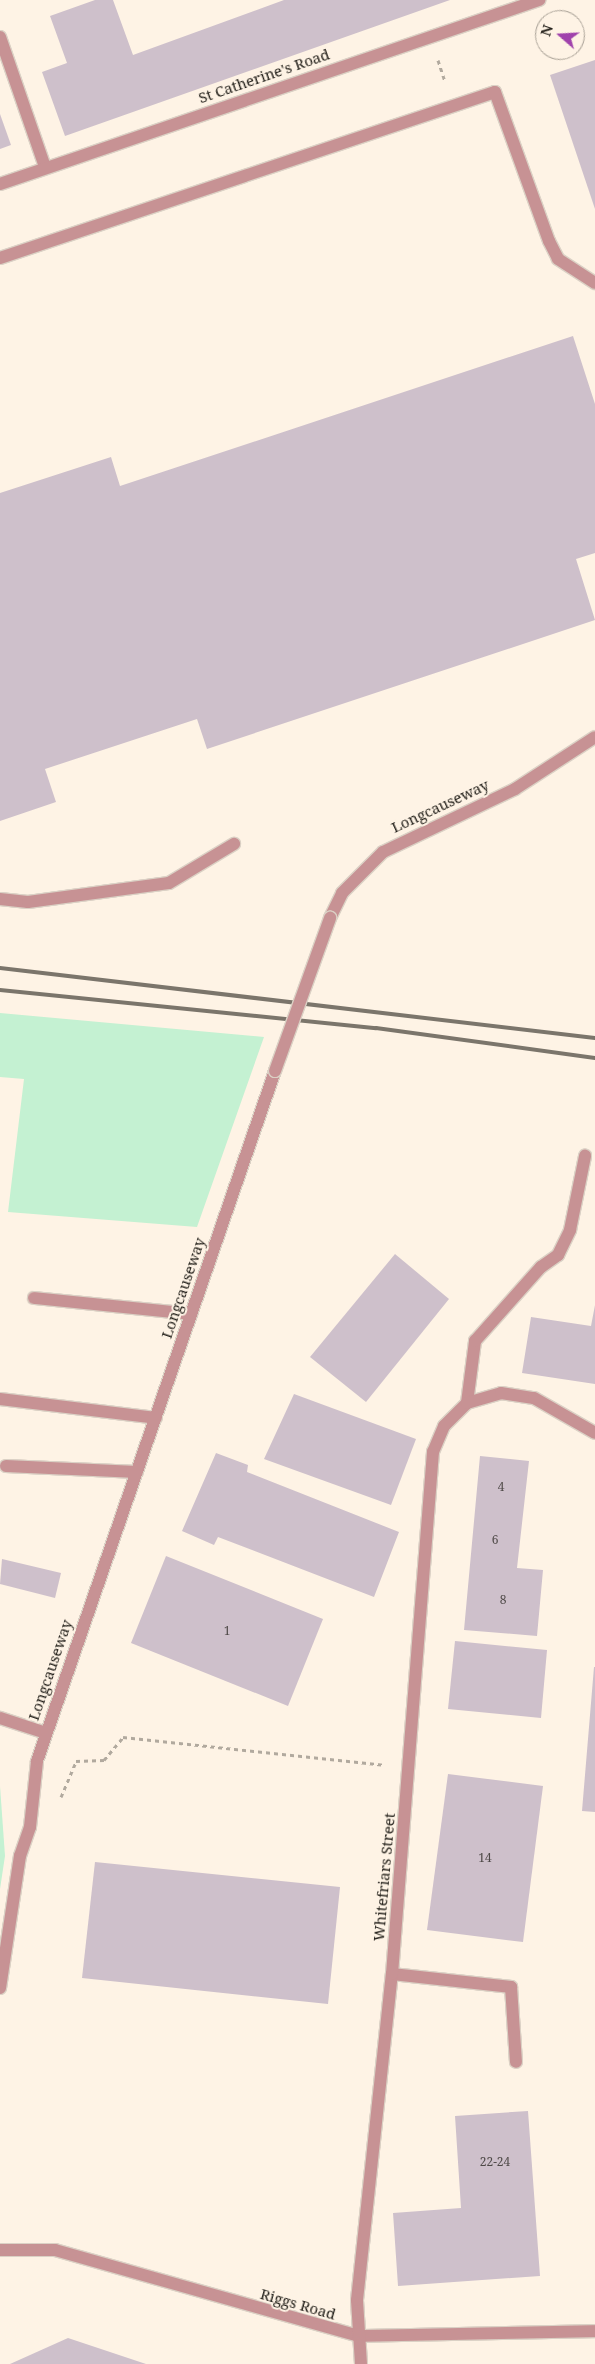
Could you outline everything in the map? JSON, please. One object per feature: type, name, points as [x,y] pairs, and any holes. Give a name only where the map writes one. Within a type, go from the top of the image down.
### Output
[{"type":"street","name":"St Catherine's Road","points":[[0,184],[430,35],[539,0]]},
{"type":"street","points":[[0,37],[45,167]]},
{"type":"street","points":[[0,258],[495,92],[549,241],[558,259],[595,283]]},
{"type":"street","name":"Longcauseway","points":[[0,1988],[20,1856],[30,1827],[36,1761],[275,1071],[330,918],[342,893],[383,852],[515,789],[595,737]]},
{"type":"street","points":[[0,899],[28,902],[169,882],[234,844]]},
{"type":"street","points":[[585,1156],[570,1230],[558,1255],[541,1267],[475,1340],[467,1403],[501,1393],[534,1398],[595,1433]]},
{"type":"street","points":[[34,1298],[191,1314]]},
{"type":"street","points":[[0,1399],[156,1418]]},
{"type":"street","name":"Whitefriars Street","points":[[361,2364],[357,2300],[392,1974],[433,1452],[444,1426],[467,1403]]},
{"type":"street","points":[[6,1466],[137,1472]]},
{"type":"street","points":[[0,1718],[46,1733]]},
{"type":"street","points":[[392,1974],[511,1987],[516,2062]]},
{"type":"street","name":"Riggs Road","points":[[0,2250],[69,2253],[294,2322],[358,2336],[595,2331]]},
{"type":"path","points":[[430,35],[453,107]]},
{"type":"path","points":[[57,1806],[76,1761],[104,1760],[123,1737],[408,1768]]},
{"type":"green space","points":[[0,1013],[264,1037],[197,1227],[8,1212],[24,1079],[0,1077]]},
{"type":"green space","points":[[0,1786],[5,1856],[0,1889]]},
{"type":"building","points":[[95,0],[113,0],[133,55],[284,0],[450,0],[65,136],[42,72],[67,63],[50,16]]},
{"type":"building","points":[[595,60],[595,209],[550,75]]},
{"type":"building","points":[[0,114],[11,145],[0,149]]},
{"type":"building","points":[[573,336],[595,404],[595,553],[576,559],[595,620],[207,749],[197,719],[45,769],[56,802],[0,821],[0,493],[111,457],[120,486]]},
{"type":"building","points":[[395,1254],[449,1299],[366,1402],[310,1357]]},
{"type":"building","points":[[595,1305],[595,1384],[522,1373],[531,1317],[591,1326]]},
{"type":"building","points":[[294,1394],[416,1439],[391,1505],[264,1459]]},
{"type":"building","points":[[216,1453],[248,1465],[247,1472],[399,1532],[374,1597],[218,1537],[214,1545],[182,1531]]},
{"type":"building","points":[[480,1456],[529,1461],[517,1568],[543,1570],[537,1636],[464,1630]]},
{"type":"building","points":[[166,1556],[323,1619],[288,1706],[131,1643]]},
{"type":"building","points":[[2,1559],[61,1573],[55,1598],[0,1584]]},
{"type":"building","points":[[455,1641],[547,1650],[541,1718],[448,1709]]},
{"type":"building","points":[[595,1667],[595,1812],[582,1811]]},
{"type":"building","points":[[448,1774],[543,1786],[523,1942],[427,1930]]},
{"type":"building","points":[[95,1862],[340,1887],[328,2004],[82,1978]]},
{"type":"building","points":[[528,2111],[540,2276],[398,2286],[393,2213],[461,2208],[455,2116]]},
{"type":"building","points":[[68,2338],[146,2364],[10,2364]]},
{"type":"railway","points":[[0,968],[595,1038]]},
{"type":"railway","points":[[0,990],[376,1028],[595,1058]]}]
